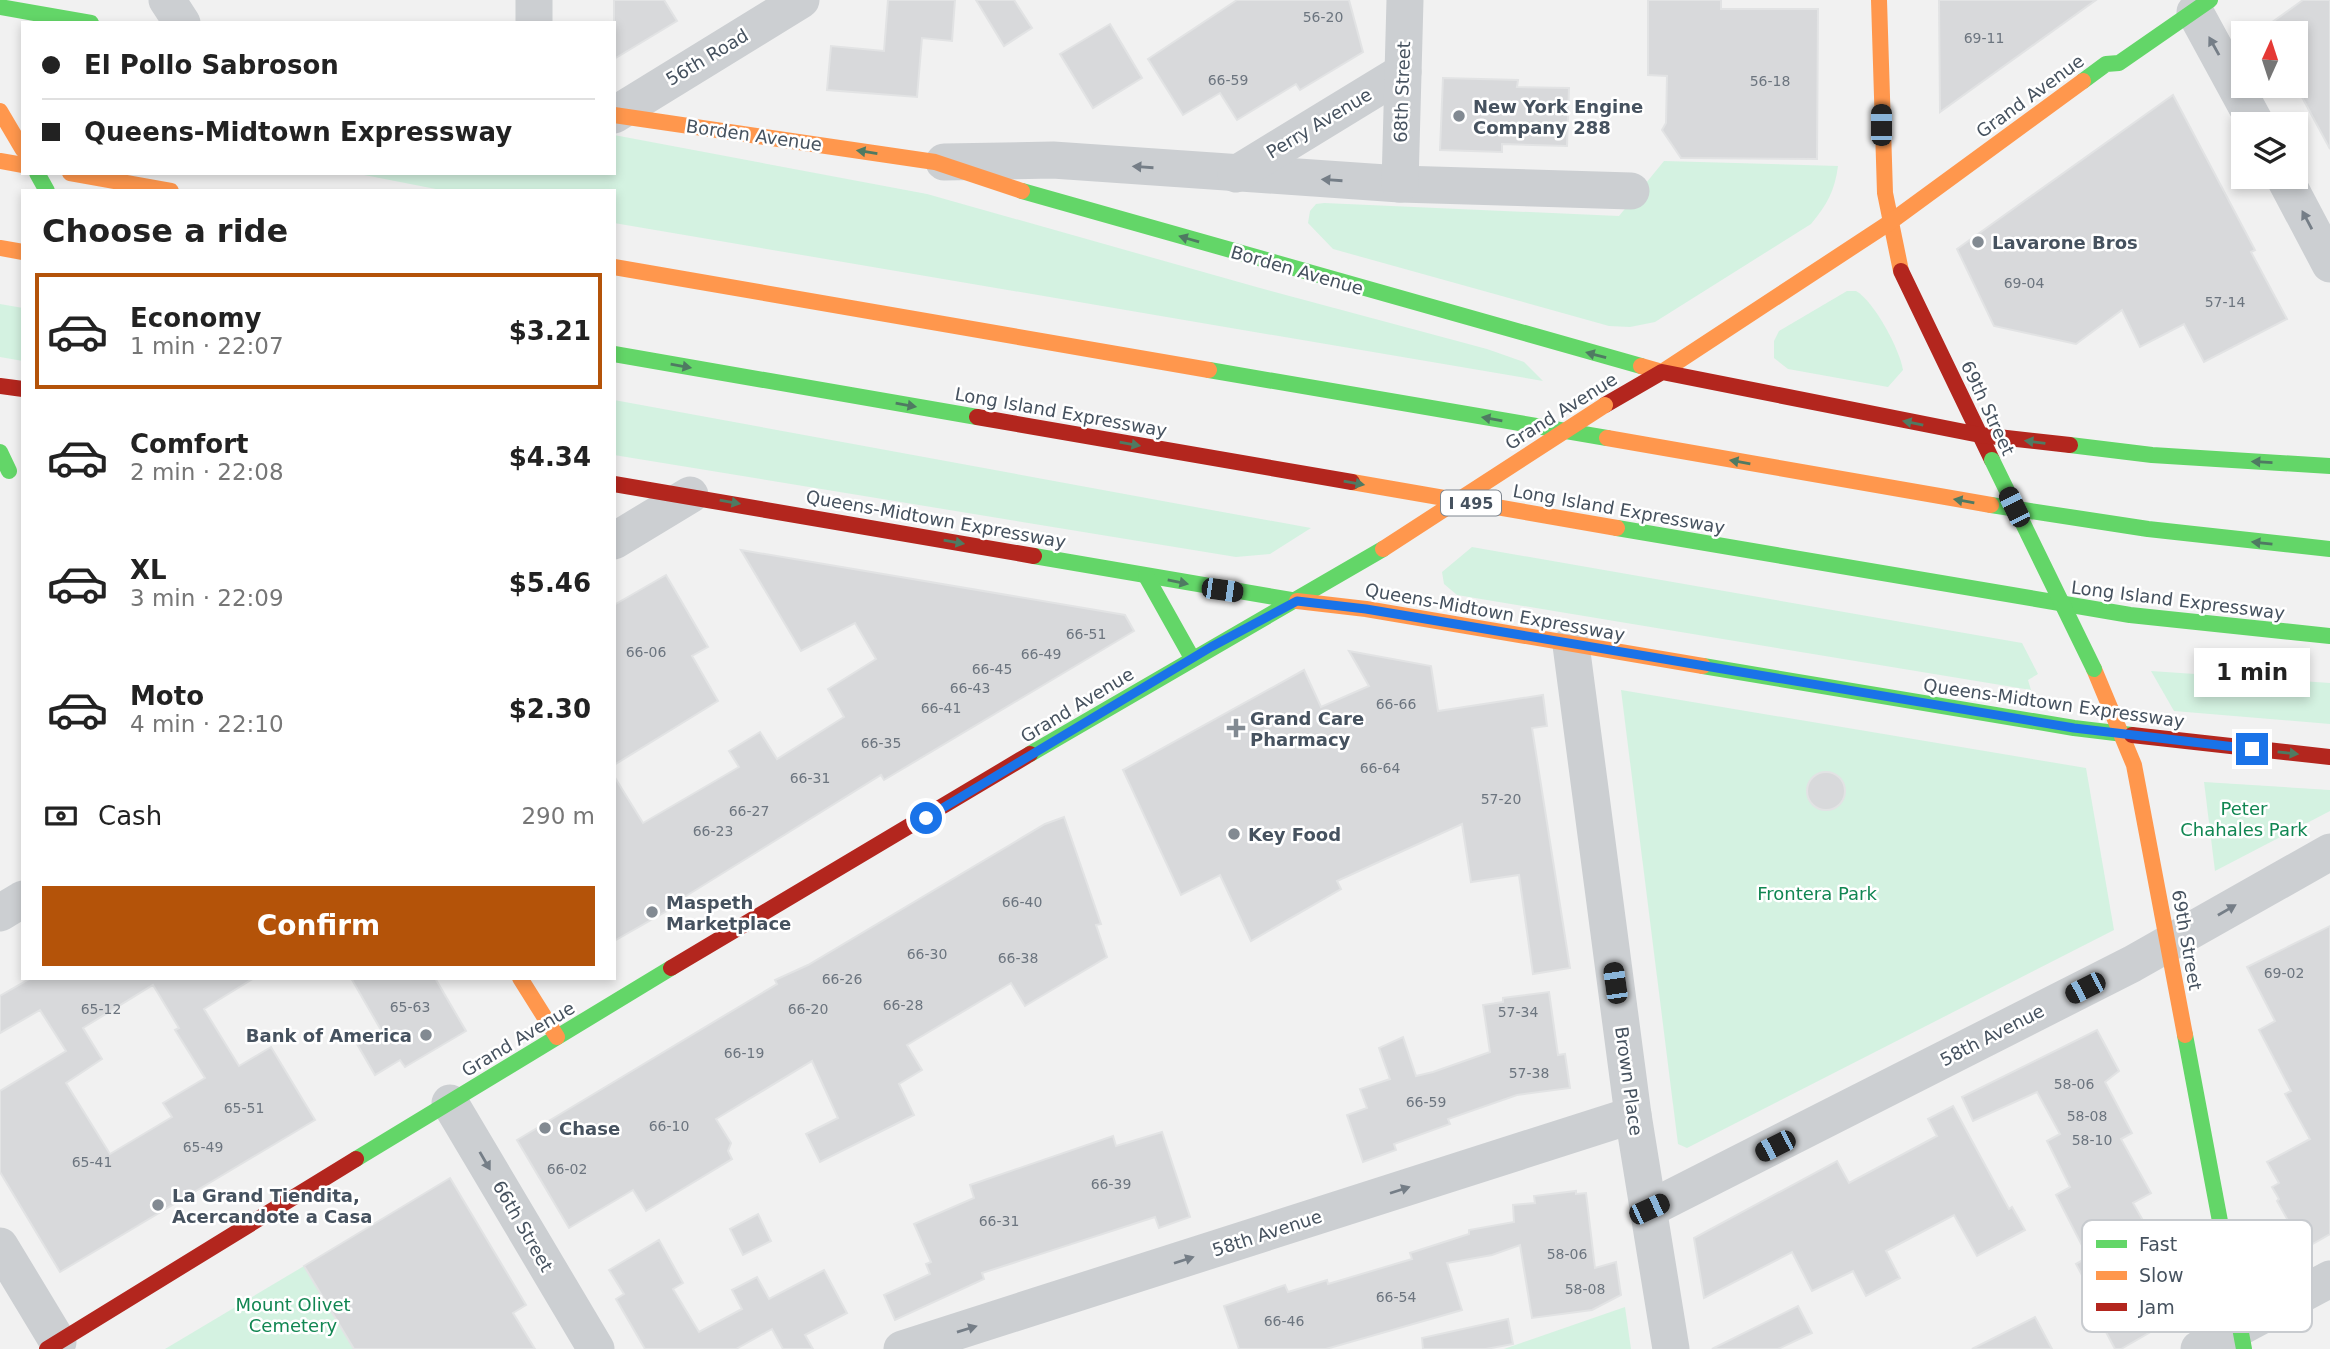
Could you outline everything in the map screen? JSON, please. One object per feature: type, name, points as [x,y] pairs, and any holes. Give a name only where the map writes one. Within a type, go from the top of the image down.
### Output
[{"type":"main road","name":"69th Street","points":[[1879,0],[1881,125],[1889,223],[1900,269],[2094,669],[2134,765],[2220,1220]]},
{"type":"main road","name":"Grand Avenue","points":[[53,1346],[557,1037],[1192,658],[1297,601],[1383,549],[1605,405],[1662,372],[1889,223],[2107,56],[2119,63],[2203,6]]},
{"type":"main road","points":[[0,7],[57,7],[87,21]]},
{"type":"main road","name":"Borden Avenue","points":[[616,115],[934,162],[1050,200],[1662,372]]},
{"type":"main road","points":[[3,116],[21,147]]},
{"type":"main road","points":[[0,161],[21,165]]},
{"type":"main road","points":[[81,175],[160,189]]},
{"type":"main road","points":[[0,248],[21,251]]},
{"type":"main road","points":[[616,267],[2032,512],[2148,530],[2330,549]]},
{"type":"main road","name":"Long Island Expressway","points":[[616,354],[2007,596],[2130,615],[2330,636]]},
{"type":"main road","points":[[1662,372],[1980,435],[2152,455],[2330,466]]},
{"type":"main road","points":[[0,386],[21,389]]},
{"type":"main road","name":"Queens-Midtown Expressway","points":[[616,484],[1146,576],[1297,601],[1366,609],[2123,735],[2330,757]]},
{"type":"main road","points":[[1146,576],[1192,658]]},
{"type":"main road","points":[[521,980],[557,1037]]},
{"type":"street","points":[[167,0],[181,21]]},
{"type":"street","points":[[534,0],[534,21]]},
{"type":"street","name":"56th Road","points":[[616,114],[800,0]]},
{"type":"street","name":"68th Street","points":[[1400,184],[1405,0]]},
{"type":"street","points":[[2203,6],[2251,112]]},
{"type":"street","name":"Perry Avenue","points":[[1236,174],[1403,72]]},
{"type":"street","name":"Borden Avenue","points":[[934,162],[1053,160],[1400,184],[1631,191]]},
{"type":"street","points":[[2290,189],[2330,264]]},
{"type":"street","points":[[616,540],[690,495]]},
{"type":"street","name":"Brown Place","points":[[1571,645],[1633,1115],[1671,1349]]},
{"type":"street","name":"58th Avenue","points":[[1649,1209],[2168,944],[2330,852]]},
{"type":"street","points":[[0,913],[21,900]]},
{"type":"street","name":"66th Street","points":[[450,1102],[596,1349]]},
{"type":"street","name":"58th Avenue","points":[[902,1349],[1633,1115]]},
{"type":"street","points":[[0,1246],[53,1346]]},
{"type":"street","points":[[2312,1291],[2330,1279]]},
{"type":"street","points":[[2199,1349],[2242,1338]]},
{"type":"green space","points":[[616,135],[927,194],[1487,349],[1524,362],[1543,381],[616,223],[616,189],[436,189],[364,175],[616,175]]},
{"type":"green space","points":[[1664,161],[1838,166],[1829,197],[1811,224],[1655,322],[1630,327],[1609,326],[1333,249],[1308,223],[1310,211],[1316,204],[1324,203],[1619,216]]},
{"type":"green space","points":[[1847,291],[1856,291],[1871,305],[1897,351],[1903,370],[1888,387],[1788,369],[1774,358],[1774,341],[1779,331]]},
{"type":"green space","points":[[0,304],[21,308],[21,361],[0,357]]},
{"type":"green space","points":[[616,400],[1311,528],[1270,554],[1236,557],[616,455]]},
{"type":"green space","points":[[1472,547],[2022,643],[2038,674],[2028,680],[2031,690],[1457,595],[1444,584],[1442,572]]},
{"type":"green space","points":[[2151,671],[2330,683],[2330,724],[2174,711]]},
{"type":"green space","name":"Frontera Park","points":[[1621,690],[2086,768],[2114,930],[1687,1148],[1678,1144]]},
{"type":"green space","name":"Peter Chahales Park","points":[[2204,782],[2330,790],[2330,811],[2215,871]]},
{"type":"green space","name":"Mount Olivet Cemetery","points":[[304,1266],[356,1349],[165,1349]]},
{"type":"green space","points":[[1625,1307],[1631,1349],[1504,1349]]},
{"type":"building","points":[[614,0],[664,0],[677,21],[616,58]]},
{"type":"building","points":[[888,0],[955,0],[952,41],[922,38],[917,97],[827,90],[831,46],[884,51]]},
{"type":"building","points":[[976,0],[1014,0],[1032,28],[1004,46]]},
{"type":"building","points":[[1237,0],[1349,0],[1363,52],[1300,90],[1296,84],[1237,120],[1220,93],[1183,115],[1148,59]]},
{"type":"building","points":[[1648,0],[1721,0],[1721,9],[1818,9],[1817,159],[1681,158],[1662,130],[1666,123],[1667,76],[1648,75]]},
{"type":"building","points":[[1939,0],[2096,0],[1940,112]]},
{"type":"building","points":[[2303,0],[2330,0],[2330,149],[2302,98],[2308,98],[2308,21],[2274,21]]},
{"type":"building","points":[[1110,24],[1142,78],[1093,108],[1060,54]]},
{"type":"building","points":[[1443,78],[1518,80],[1517,87],[1569,88],[1567,146],[1502,144],[1502,152],[1440,150]]},
{"type":"building","points":[[2173,95],[2255,250],[2251,252],[2287,319],[2204,362],[2184,324],[2140,347],[2122,310],[2076,344],[1994,326],[1957,249]]},
{"type":"building","points":[[741,550],[1125,615],[1134,631],[884,780],[881,775],[686,896],[688,899],[616,940],[616,779],[643,823],[739,767],[729,751],[760,732],[777,759],[844,717],[828,689],[876,659],[855,623],[801,651]]},
{"type":"building","points":[[666,575],[708,647],[692,656],[718,701],[616,764],[616,604]]},
{"type":"building","points":[[1349,651],[1431,666],[1438,711],[1543,695],[1547,726],[1532,728],[1570,968],[1533,974],[1519,875],[1471,882],[1462,824],[1337,881],[1341,889],[1251,941],[1220,875],[1181,895],[1123,770],[1304,670],[1321,707],[1369,686]]},
{"type":"building","points":[[1826,772],[1840,777],[1845,791],[1840,805],[1826,810],[1812,805],[1807,791],[1812,777]]},
{"type":"building","points":[[1064,817],[1101,924],[1096,925],[1107,957],[1025,1006],[1011,983],[907,1045],[922,1070],[899,1084],[914,1115],[820,1162],[806,1134],[838,1118],[812,1061],[716,1119],[731,1143],[728,1151],[732,1159],[646,1211],[633,1190],[569,1228],[517,1140],[777,984],[775,980],[808,965],[1045,824]]},
{"type":"building","points":[[2330,926],[2330,1234],[2312,1244],[2312,1220],[2288,1220],[2272,1187],[2279,1183],[2267,1162],[2310,1139],[2285,1094],[2291,1091],[2259,1030],[2275,1021],[2247,967]]},
{"type":"building","points":[[28,980],[251,980],[204,1009],[239,1066],[271,1047],[315,1120],[60,1272],[0,1172],[0,1091],[66,1051],[40,1010],[0,1033],[0,996]],"holes":[[[153,985],[179,1028],[175,1030],[205,1078],[163,1103],[172,1117],[110,1154],[66,1083],[102,1059],[83,1028]]]},
{"type":"building","points":[[352,980],[436,980],[466,1031],[405,1067],[400,1060],[375,1075],[357,1044],[381,1030]]},
{"type":"building","points":[[1549,992],[1558,1055],[1565,1054],[1570,1088],[1517,1095],[1448,1119],[1450,1124],[1394,1144],[1396,1150],[1363,1162],[1347,1115],[1367,1108],[1360,1089],[1390,1079],[1379,1048],[1403,1037],[1416,1076],[1433,1072],[1490,1052],[1483,1005],[1503,1002],[1503,998]]},
{"type":"building","points":[[2097,1030],[2119,1071],[2105,1082],[2132,1133],[2121,1139],[2151,1193],[2133,1203],[2143,1220],[2082,1220],[2082,1245],[2056,1195],[2070,1187],[2047,1141],[2060,1134],[2037,1092],[1973,1121],[1962,1097]]},
{"type":"building","points":[[1953,1106],[2009,1209],[2012,1207],[2025,1230],[1977,1256],[1954,1215],[1886,1251],[1900,1278],[1866,1296],[1853,1271],[1812,1291],[1792,1252],[1704,1298],[1694,1238],[1837,1161],[1849,1183],[1937,1136],[1928,1119]]},
{"type":"building","points":[[1162,1132],[1190,1217],[1159,1228],[1155,1217],[982,1273],[984,1279],[895,1320],[884,1295],[930,1274],[926,1264],[931,1262],[914,1224],[974,1198],[970,1185],[1113,1136],[1116,1146]]},
{"type":"building","points":[[450,1178],[526,1305],[513,1313],[535,1349],[354,1349],[304,1266]]},
{"type":"building","points":[[1576,1191],[1576,1194],[1586,1193],[1595,1268],[1616,1262],[1621,1295],[1592,1310],[1532,1318],[1520,1245],[1492,1255],[1447,1263],[1462,1310],[1326,1349],[1239,1349],[1224,1306],[1285,1285],[1288,1292],[1327,1280],[1328,1284],[1412,1259],[1410,1253],[1469,1234],[1469,1230],[1514,1222],[1513,1205],[1535,1203],[1534,1196]]},
{"type":"building","points":[[758,1214],[771,1241],[743,1255],[730,1229]]},
{"type":"building","points":[[659,1240],[683,1283],[673,1289],[699,1332],[742,1309],[732,1290],[757,1277],[769,1299],[824,1270],[847,1313],[805,1335],[813,1349],[783,1349],[772,1329],[736,1349],[645,1349],[616,1299],[624,1294],[609,1270]]},
{"type":"building","points":[[2082,1260],[2082,1275],[2076,1264]]},
{"type":"building","points":[[1798,1306],[1812,1333],[1778,1349],[1712,1349]]},
{"type":"building","points":[[2035,1317],[2052,1349],[1972,1349]]},
{"type":"building","points":[[1508,1319],[1513,1344],[1486,1349],[1423,1349],[1422,1338]]},
{"type":"building","points":[[2106,1332],[2151,1332],[2121,1349],[2115,1349]]},
{"type":"traffic: fast","points":[[2083,81],[2106,64],[2119,63],[2210,0]]},
{"type":"traffic: fast","points":[[0,7],[80,21]]},
{"type":"traffic: fast","points":[[38,175],[46,189]]},
{"type":"traffic: fast","points":[[1022,191],[1641,366]]},
{"type":"traffic: fast","points":[[616,354],[977,417]]},
{"type":"traffic: fast","points":[[1209,370],[1607,438]]},
{"type":"traffic: fast","points":[[2070,445],[2152,455],[2330,466]]},
{"type":"traffic: fast","points":[[0,452],[9,471]]},
{"type":"traffic: fast","points":[[1992,460],[2094,669]]},
{"type":"traffic: fast","points":[[1991,505],[2148,529],[2330,549]]},
{"type":"traffic: fast","points":[[1617,528],[2130,615],[2330,636]]},
{"type":"traffic: fast","points":[[1030,754],[1383,549]]},
{"type":"traffic: fast","points":[[1034,556],[1297,601]]},
{"type":"traffic: fast","points":[[1146,576],[1192,658]]},
{"type":"traffic: fast","points":[[1703,666],[2074,728],[2132,735]]},
{"type":"traffic: fast","points":[[356,1159],[671,968]]},
{"type":"traffic: fast","points":[[2185,1035],[2220,1220]]},
{"type":"traffic: fast","points":[[2241,1332],[2244,1349]]},
{"type":"traffic: slow","points":[[1879,0],[1885,193],[1901,271]]},
{"type":"traffic: slow","points":[[1641,366],[1662,372],[1889,223],[2083,81]]},
{"type":"traffic: slow","points":[[0,111],[21,147]]},
{"type":"traffic: slow","points":[[616,115],[935,162],[1022,191]]},
{"type":"traffic: slow","points":[[0,161],[21,165]]},
{"type":"traffic: slow","points":[[81,175],[160,189]]},
{"type":"traffic: slow","points":[[0,248],[21,252]]},
{"type":"traffic: slow","points":[[616,267],[1209,370]]},
{"type":"traffic: slow","points":[[1383,549],[1605,405]]},
{"type":"traffic: slow","points":[[1607,438],[1991,505]]},
{"type":"traffic: slow","points":[[1352,482],[1617,528]]},
{"type":"traffic: slow","points":[[1297,601],[1366,609],[1703,666]]},
{"type":"traffic: slow","points":[[2094,669],[2134,765],[2185,1035]]},
{"type":"traffic: slow","points":[[521,980],[557,1037]]},
{"type":"traffic: jam","points":[[1901,271],[1992,460]]},
{"type":"traffic: jam","points":[[1605,405],[1662,372],[1980,435],[2070,445]]},
{"type":"traffic: jam","points":[[0,386],[21,389]]},
{"type":"traffic: jam","points":[[977,417],[1352,482]]},
{"type":"traffic: jam","points":[[616,484],[1034,556]]},
{"type":"traffic: jam","points":[[2132,735],[2330,757]]},
{"type":"traffic: jam","points":[[671,968],[1030,754]]},
{"type":"traffic: jam","points":[[47,1349],[356,1159]]},
{"type":"place","name":"New York Engine Company 288","points":[[1459,116]]},
{"type":"place","name":"Lavarone Bros","points":[[1978,242]]},
{"type":"place","name":"Grand Care Pharmacy","points":[[1236,728]]},
{"type":"place","name":"Key Food","points":[[1234,834]]},
{"type":"place","name":"Maspeth Marketplace","points":[[652,912]]},
{"type":"place","name":"Bank of America","points":[[426,1035]]},
{"type":"place","name":"Chase","points":[[545,1128]]},
{"type":"place","name":"La Grand Tiendita, Acercandote a Casa","points":[[158,1205]]},
{"type":"route","points":[[926,818],[1211,647],[1297,601],[1366,609],[2074,728],[2252,749]]}]
